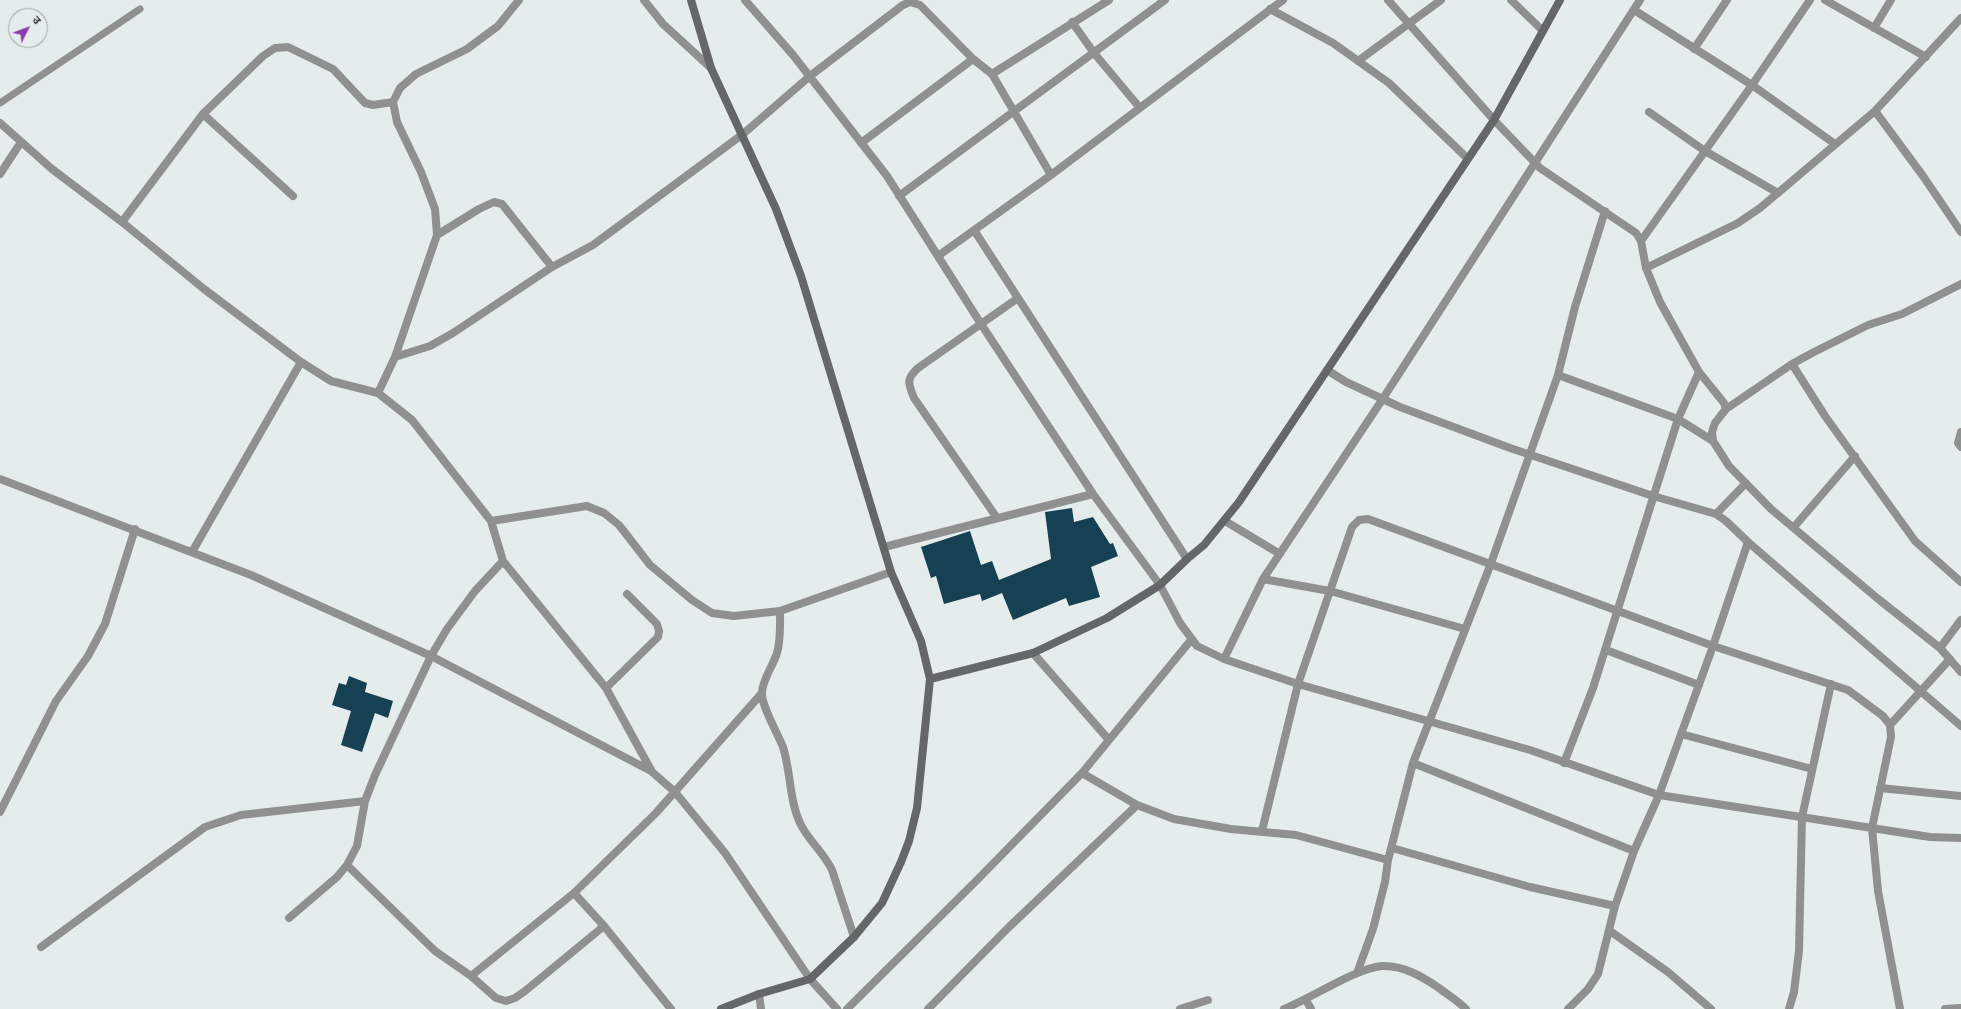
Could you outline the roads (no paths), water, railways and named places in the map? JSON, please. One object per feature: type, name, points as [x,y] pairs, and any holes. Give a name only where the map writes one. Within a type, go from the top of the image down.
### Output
[{"type":"street","points":[[378,392],[395,357],[436,235],[435,210],[421,172],[397,122],[393,102],[400,88],[416,74],[473,44],[498,26],[519,0]]},
{"type":"street","points":[[644,0],[663,24],[711,68]]},
{"type":"street","points":[[691,0],[711,68],[722,95],[743,134],[776,209],[801,276],[891,572],[921,641],[930,679],[917,808],[909,841],[892,884],[882,903],[854,937],[810,979],[759,994],[721,1009]]},
{"type":"street","points":[[744,0],[810,76],[899,196],[1093,494],[1160,585],[1180,623],[1191,640],[1198,646],[1224,659],[1298,684],[1530,750],[1659,795],[1930,837],[1961,838]]},
{"type":"street","points":[[992,74],[1109,0]]},
{"type":"street","points":[[899,196],[1165,0]]},
{"type":"street","points":[[938,256],[1052,175],[1283,0]]},
{"type":"street","points":[[1388,0],[1534,163],[1636,233],[1641,242],[1646,268],[1660,302],[1699,372],[1724,403],[1726,409]]},
{"type":"street","points":[[1358,61],[1442,0]]},
{"type":"street","points":[[1511,0],[1543,32]]},
{"type":"street","points":[[930,679],[1033,653],[1107,618],[1160,585],[1204,545],[1225,521],[1467,158],[1494,120],[1560,0]]},
{"type":"street","points":[[1224,659],[1263,579],[1382,400],[1640,0]]},
{"type":"street","points":[[1694,50],[1727,0]]},
{"type":"street","points":[[1641,242],[1810,0]]},
{"type":"street","points":[[1824,0],[1926,58]]},
{"type":"street","points":[[1874,28],[1891,0]]},
{"type":"street","points":[[395,357],[430,346],[453,333],[552,267],[593,245],[743,134],[810,76],[903,5],[910,2],[920,5],[973,59],[992,74],[1013,112],[1052,175]]},
{"type":"street","points":[[1270,9],[1333,43],[1389,83],[1467,158]]},
{"type":"street","points":[[1634,10],[1694,50],[1752,85],[1835,144]]},
{"type":"street","points":[[1646,268],[1738,223],[1778,192],[1875,111],[1926,58],[1961,18]]},
{"type":"street","points":[[1072,22],[1094,53],[1140,108]]},
{"type":"street","points":[[122,222],[203,114],[263,56],[275,48],[288,47],[333,69],[365,103],[374,105],[393,102]]},
{"type":"street","points":[[861,143],[973,59]]},
{"type":"street","points":[[1875,111],[1923,176],[1961,232]]},
{"type":"street","points":[[1649,112],[1705,151],[1778,192]]},
{"type":"street","points":[[203,114],[293,196]]},
{"type":"street","points":[[0,123],[52,169],[301,362],[331,381],[378,392],[412,420],[490,521],[503,561],[606,688],[652,771]]},
{"type":"street","points":[[0,174],[21,142]]},
{"type":"street","points":[[436,235],[479,209],[494,202],[502,204],[552,267]]},
{"type":"street","points":[[1357,973],[1373,930],[1385,882],[1388,860],[1413,763],[1490,566],[1558,375],[1576,307],[1605,211]]},
{"type":"street","points":[[974,230],[1187,559]]},
{"type":"street","points":[[1713,441],[1712,432],[1715,423],[1726,409],[1792,364],[1868,325],[1902,314],[1961,284]]},
{"type":"street","points":[[997,518],[914,398],[908,384],[911,374],[918,368],[1018,298]]},
{"type":"street","points":[[192,552],[301,362]]},
{"type":"street","points":[[1792,364],[1825,416],[1855,456],[1866,475],[1915,541],[1961,582]]},
{"type":"street","points":[[1327,370],[1346,382],[1382,400],[1510,448],[1530,453],[1653,496],[1716,514],[1726,521],[1748,542],[1961,726]]},
{"type":"street","points":[[1564,763],[1606,650],[1678,419],[1699,372]]},
{"type":"street","points":[[1558,375],[1678,419],[1713,441],[1729,466],[1771,509],[1876,598],[1940,648],[1961,672]]},
{"type":"street","points":[[1961,432],[1958,443],[1961,447]]},
{"type":"street","points":[[1794,527],[1855,456]]},
{"type":"street","points":[[0,479],[135,529],[251,575],[431,656],[652,771],[675,792],[725,853],[810,979],[837,1009]]},
{"type":"street","points":[[1716,514],[1746,483]]},
{"type":"street","points":[[884,547],[1093,494]]},
{"type":"street","points":[[490,521],[588,506],[604,513],[619,525],[650,565],[692,600],[712,613],[734,616],[780,611],[891,572]]},
{"type":"street","points":[[1262,831],[1298,684],[1352,527],[1359,520],[1368,519],[1490,566],[1713,646],[1848,690],[1883,716],[1890,726],[1891,737],[1872,828],[1878,891],[1900,1009]]},
{"type":"street","points":[[1225,521],[1280,554]]},
{"type":"street","points":[[0,812],[56,701],[88,656],[105,624],[135,529]]},
{"type":"street","points":[[1568,1009],[1588,989],[1598,974],[1616,906],[1634,851],[1659,795],[1713,646],[1748,542]]},
{"type":"street","points":[[289,918],[338,877],[347,865],[357,846],[365,801],[375,775],[431,656],[447,629],[475,591],[503,561]]},
{"type":"street","points":[[1263,579],[1330,591],[1465,629]]},
{"type":"street","points":[[606,688],[658,637],[659,631],[657,624],[627,594]]},
{"type":"street","points":[[471,976],[574,893],[656,813],[762,693],[777,653],[780,634],[780,611]]},
{"type":"street","points":[[1940,648],[1961,620]]},
{"type":"street","points":[[847,1009],[1082,773],[1191,640]]},
{"type":"street","points":[[1606,650],[1699,685]]},
{"type":"street","points":[[1033,653],[1109,740]]},
{"type":"street","points":[[1890,726],[1950,659]]},
{"type":"street","points":[[1789,1009],[1794,992],[1799,951],[1802,818],[1830,684]]},
{"type":"street","points":[[762,693],[766,709],[783,749],[795,808],[800,824],[807,836],[827,860],[832,870],[854,937]]},
{"type":"street","points":[[1681,734],[1812,770]]},
{"type":"street","points":[[1413,763],[1634,851]]},
{"type":"street","points":[[1082,773],[1137,805],[1174,819],[1231,829],[1296,835],[1388,860]]},
{"type":"street","points":[[1880,788],[1961,796]]},
{"type":"street","points":[[41,947],[205,827],[241,815],[365,801]]},
{"type":"street","points":[[928,1009],[1008,928],[1137,805]]},
{"type":"street","points":[[1392,848],[1530,887],[1616,906]]},
{"type":"street","points":[[347,865],[435,951],[471,976],[496,998],[506,1001],[515,998],[604,926]]},
{"type":"street","points":[[574,893],[604,926],[671,1009]]},
{"type":"street","points":[[1610,930],[1668,972],[1712,1009]]},
{"type":"street","points":[[1284,1009],[1306,1000],[1357,973],[1382,966],[1402,969],[1425,978],[1466,1009]]},
{"type":"street","points":[[759,994],[761,1009]]},
{"type":"street","points":[[1180,1009],[1208,1000]]},
{"type":"street","points":[[1306,1000],[1311,1009]]},
{"type":"street","points":[[1945,1009],[1961,1008]]},
{"type":"lane","points":[[0,103],[140,9]]}]
